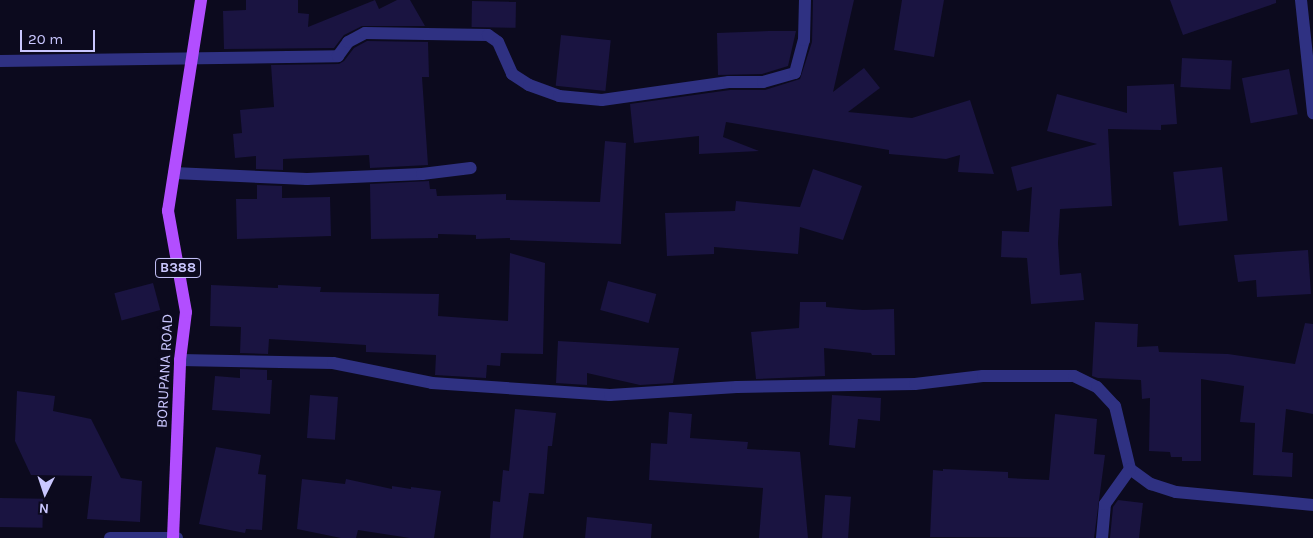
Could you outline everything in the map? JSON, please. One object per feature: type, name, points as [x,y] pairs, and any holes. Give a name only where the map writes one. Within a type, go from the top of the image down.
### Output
[{"type":"main road","name":"BORUPANA ROAD","points":[[173,538],[180,360],[186,312],[168,211],[201,0]]},
{"type":"street","points":[[0,61],[191,60],[338,56],[348,42],[365,34],[488,35],[498,42],[512,74],[530,85],[559,96],[602,100],[729,82],[763,82],[795,73],[804,40],[805,0]]},
{"type":"street","points":[[1300,0],[1313,112]]},
{"type":"street","points":[[174,174],[307,179],[422,174],[470,168]]},
{"type":"street","points":[[180,360],[332,363],[432,383],[610,396],[737,387],[915,384],[983,376],[1074,376],[1097,387],[1115,406],[1130,469],[1151,484],[1176,492],[1313,505]]},
{"type":"street","points":[[1102,538],[1105,504],[1130,469]]},
{"type":"street","points":[[110,538],[177,538]]},
{"type":"building","points":[[246,0],[298,0],[298,13],[309,14],[308,27],[375,0],[379,9],[397,0],[410,0],[425,26],[362,26],[344,35],[334,48],[224,49],[223,11],[246,10]]},
{"type":"building","points":[[813,0],[854,0],[833,92],[864,68],[880,88],[848,112],[912,118],[970,100],[994,174],[958,172],[960,155],[946,159],[889,154],[889,150],[726,122],[723,137],[759,151],[699,154],[699,136],[634,143],[630,104],[730,90],[765,90],[800,79],[812,42]]},
{"type":"building","points":[[902,0],[944,0],[934,57],[894,50]]},
{"type":"building","points":[[1170,0],[1276,0],[1276,3],[1183,35]]},
{"type":"building","points":[[472,1],[516,2],[516,28],[472,27]]},
{"type":"building","points":[[796,31],[788,66],[762,74],[718,75],[717,33]]},
{"type":"building","points":[[561,35],[611,40],[605,91],[556,86]]},
{"type":"building","points":[[367,41],[428,42],[429,77],[422,77],[428,165],[370,168],[369,155],[283,159],[283,170],[256,169],[256,156],[235,158],[233,134],[242,133],[240,110],[274,107],[271,65],[339,64],[344,61],[354,48]]},
{"type":"building","points":[[1182,58],[1232,61],[1230,90],[1180,87]]},
{"type":"building","points":[[1289,69],[1298,114],[1251,123],[1242,78]]},
{"type":"building","points":[[1174,84],[1177,124],[1161,125],[1161,130],[1108,129],[1112,206],[1060,209],[1058,243],[1060,275],[1081,273],[1084,300],[1031,304],[1027,258],[1001,257],[1002,231],[1029,232],[1032,187],[1017,191],[1011,167],[1097,144],[1047,131],[1057,94],[1127,113],[1127,86]]},
{"type":"building","points":[[605,141],[626,143],[621,244],[510,240],[510,238],[476,239],[476,235],[438,234],[438,238],[371,239],[370,184],[429,181],[430,189],[436,189],[437,196],[506,194],[506,200],[600,202]]},
{"type":"building","points":[[1222,167],[1228,221],[1179,226],[1173,172]]},
{"type":"building","points":[[813,169],[862,186],[843,240],[800,227],[798,254],[714,247],[714,254],[667,256],[665,213],[735,211],[736,201],[800,207]]},
{"type":"building","points":[[257,185],[282,186],[282,198],[330,197],[331,236],[237,239],[236,199],[257,199]]},
{"type":"building","points":[[1308,250],[1311,294],[1257,297],[1256,280],[1238,282],[1234,255]]},
{"type":"building","points":[[510,253],[545,263],[543,354],[501,353],[500,366],[487,365],[486,378],[435,375],[436,355],[366,352],[366,345],[269,339],[268,354],[240,353],[241,327],[210,326],[211,285],[278,288],[278,285],[321,287],[320,292],[439,294],[438,316],[508,321]]},
{"type":"building","points":[[608,281],[656,294],[649,323],[600,310]]},
{"type":"building","points":[[153,283],[160,310],[122,320],[114,293]]},
{"type":"building","points":[[800,302],[826,302],[826,307],[863,310],[894,309],[895,355],[872,355],[871,353],[824,348],[825,376],[756,379],[751,332],[799,328]]},
{"type":"building","points":[[1095,322],[1138,324],[1137,347],[1158,346],[1159,352],[1228,354],[1295,364],[1305,323],[1313,324],[1313,414],[1286,409],[1282,452],[1293,453],[1292,477],[1253,475],[1255,423],[1240,422],[1244,386],[1201,379],[1201,461],[1182,461],[1182,457],[1171,457],[1170,452],[1149,451],[1150,398],[1142,399],[1141,380],[1098,378],[1092,376]]},
{"type":"building","points":[[558,341],[679,348],[673,383],[640,385],[587,373],[587,385],[556,383]]},
{"type":"building","points":[[240,369],[267,370],[267,380],[272,380],[270,414],[212,410],[215,376],[240,378]]},
{"type":"building","points":[[17,391],[55,396],[53,411],[91,419],[121,478],[142,481],[140,522],[87,519],[92,476],[31,475],[15,441]]},
{"type":"building","points":[[310,395],[338,397],[335,440],[307,438]]},
{"type":"building","points":[[832,395],[881,398],[880,421],[858,419],[855,448],[829,445]]},
{"type":"building","points":[[515,409],[556,413],[552,446],[548,446],[544,494],[529,493],[523,538],[490,538],[493,501],[500,502],[503,470],[509,471]]},
{"type":"building","points":[[669,412],[692,414],[690,438],[748,442],[747,449],[800,452],[808,538],[759,538],[763,488],[649,480],[651,443],[667,444]]},
{"type":"building","points":[[1055,414],[1097,419],[1094,454],[1105,455],[1094,538],[930,537],[933,470],[1008,472],[1008,478],[1049,480]]},
{"type":"building","points":[[216,447],[261,455],[258,474],[266,475],[262,530],[246,529],[245,533],[199,524]]},
{"type":"building","points":[[302,479],[345,484],[346,479],[392,489],[392,486],[441,491],[434,538],[410,538],[358,530],[356,538],[341,538],[297,529]]},
{"type":"building","points":[[825,495],[851,497],[848,538],[822,538]]},
{"type":"building","points":[[0,498],[43,499],[42,528],[0,527]]},
{"type":"building","points":[[1118,500],[1143,503],[1139,538],[1110,538],[1113,507]]},
{"type":"building","points":[[587,517],[652,524],[651,538],[585,538]]}]
